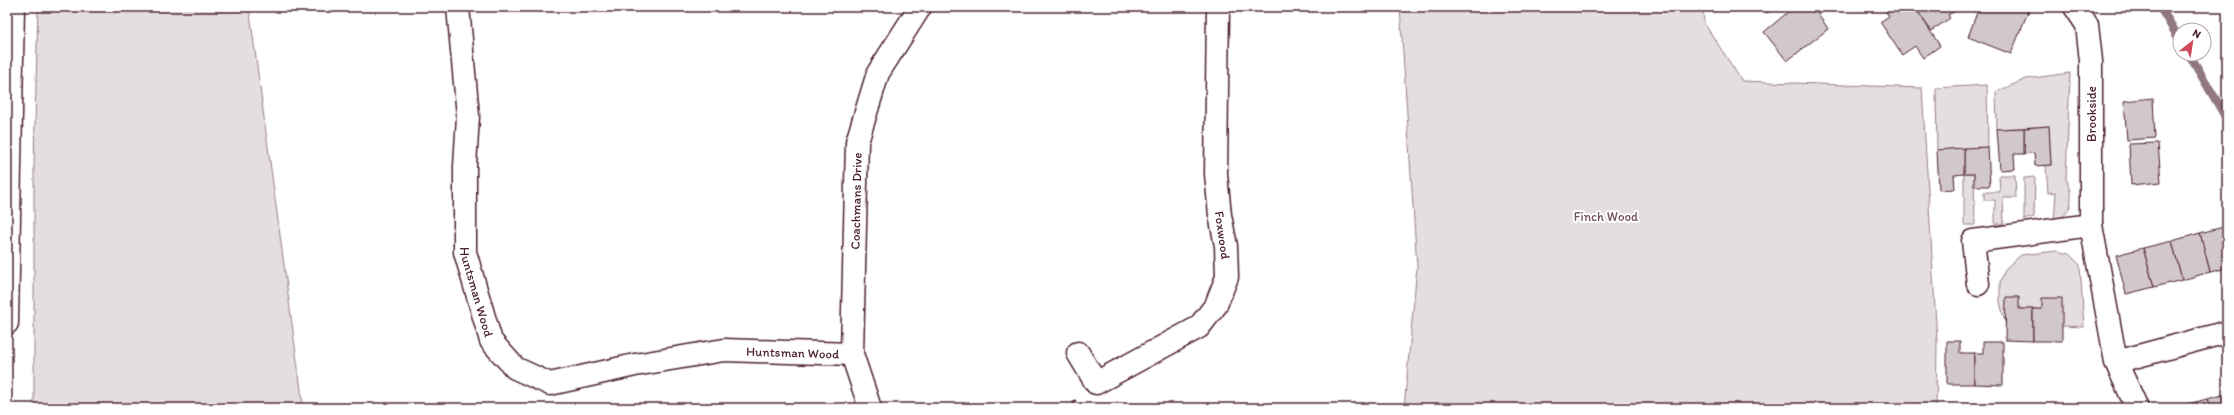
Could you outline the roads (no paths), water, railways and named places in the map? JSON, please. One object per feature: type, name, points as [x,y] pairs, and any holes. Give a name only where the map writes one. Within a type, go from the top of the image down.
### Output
[{"type":"street","points":[[7,323],[12,7]]},
{"type":"street","name":"Huntsman Wood","points":[[458,7],[468,116],[465,166],[465,252],[491,341],[515,368],[550,384],[635,365],[724,350],[852,354]]},
{"type":"street","name":"Coachmans Drive","points":[[870,408],[852,354],[857,142],[878,73],[920,7]]},
{"type":"street","name":"Foxwood","points":[[1078,353],[1096,383],[1199,327],[1216,305],[1227,278],[1226,246],[1220,216],[1216,174],[1218,7]]},
{"type":"street","name":"Brookside","points":[[2075,7],[2087,25],[2091,61],[2091,225],[2116,362],[2137,408]]},
{"type":"street","points":[[1978,284],[1973,241],[2091,225]]},
{"type":"street","points":[[2116,362],[2227,332]]},
{"type":"waterway","points":[[2160,7],[2172,27]]},
{"type":"waterway","points":[[2194,62],[2227,119]]},
{"type":"park label","name":"Finch Wood","points":[[1606,216]]}]
